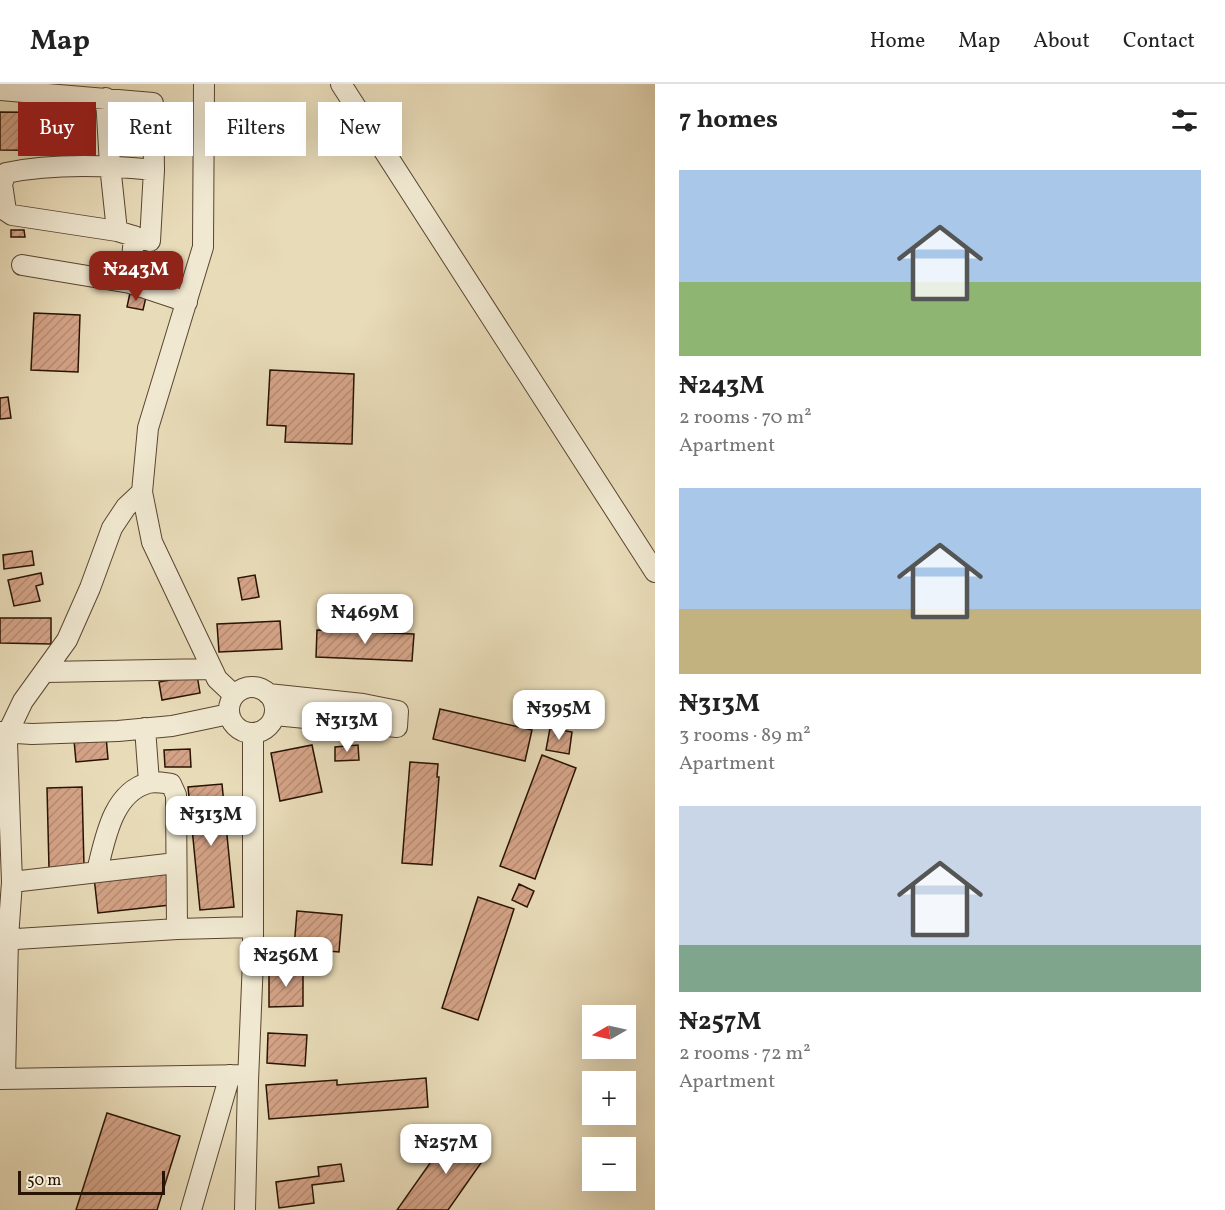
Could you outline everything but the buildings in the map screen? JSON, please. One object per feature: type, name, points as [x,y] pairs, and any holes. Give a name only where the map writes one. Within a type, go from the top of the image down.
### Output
[{"type":"street","points":[[204,84],[203,247],[148,428],[142,492],[152,542],[217,680],[231,704],[232,724],[238,729],[253,734],[267,728],[275,715],[275,707],[268,694]]},
{"type":"street","points":[[341,84],[655,572]]},
{"type":"street","points":[[0,90],[153,103],[154,170],[150,241],[125,234],[12,215],[6,211],[2,196],[2,184],[6,173],[28,168],[110,165],[154,170]]},
{"type":"street","points":[[106,98],[110,165],[125,234],[130,282]]},
{"type":"street","points":[[22,265],[130,282],[187,302]]},
{"type":"street","points":[[142,492],[126,507],[111,528],[90,588],[67,640],[22,701],[5,732],[12,882],[4,939],[2,1079],[239,1075]]},
{"type":"street","points":[[45,672],[212,669]]},
{"type":"street","points":[[5,732],[32,734],[172,726],[231,704],[240,690],[255,687],[268,694],[363,704],[398,719],[275,715]]},
{"type":"street","points":[[145,728],[149,782]]},
{"type":"street","points":[[245,1210],[239,1075],[253,927],[253,734]]},
{"type":"street","points":[[98,871],[106,835],[120,803],[129,792],[149,782],[171,784],[174,787],[177,929]]},
{"type":"street","points":[[12,882],[176,863]]},
{"type":"street","points":[[4,939],[253,927]]},
{"type":"street","points":[[191,1210],[239,1075]]}]
